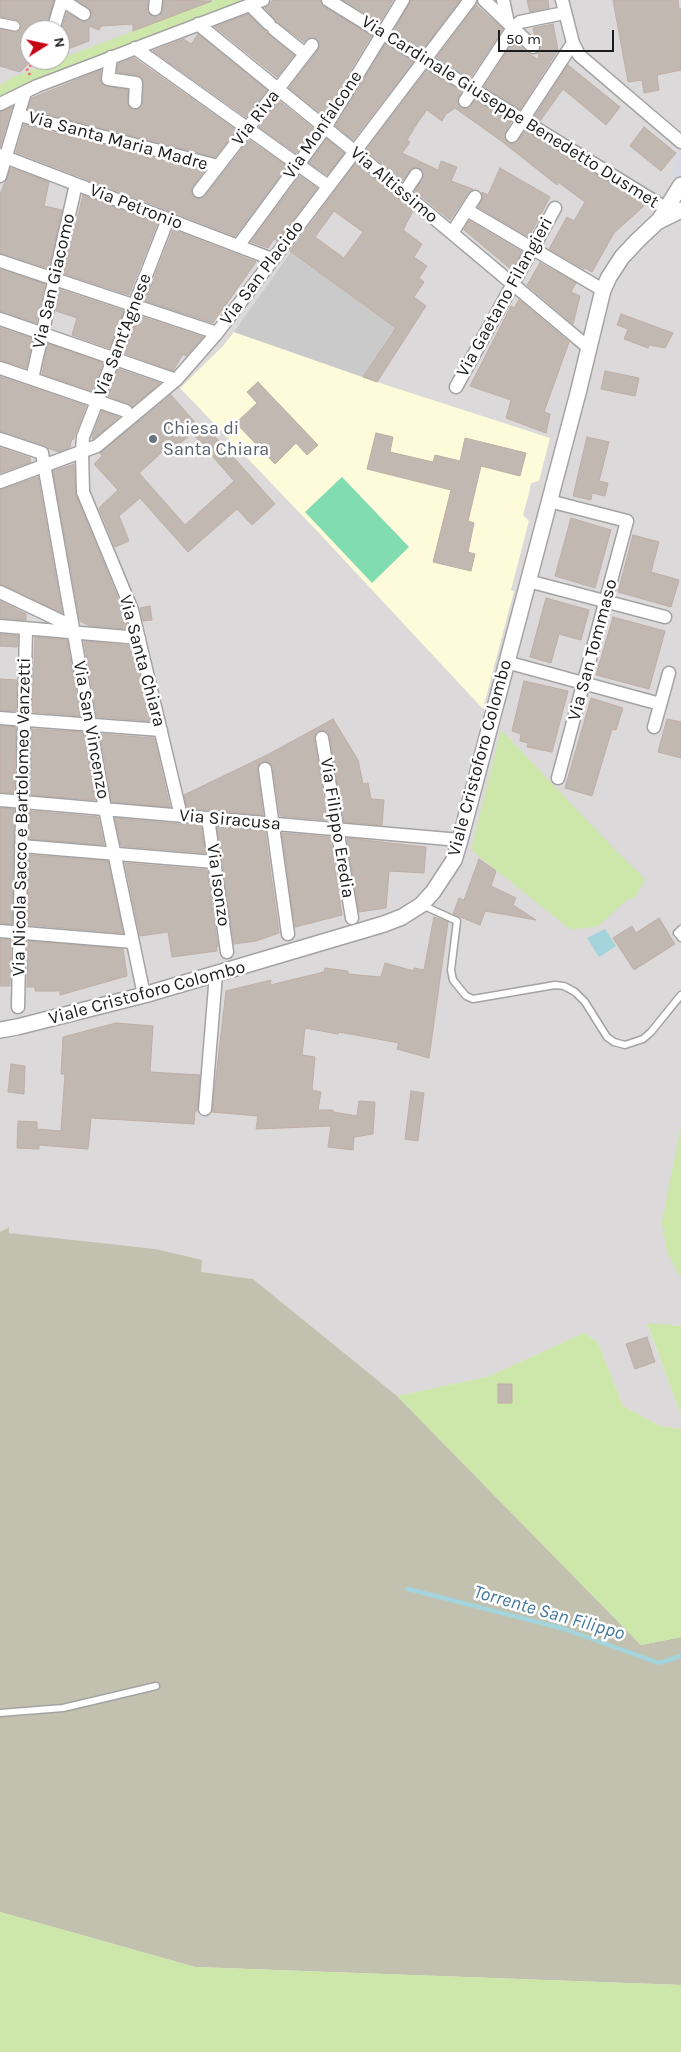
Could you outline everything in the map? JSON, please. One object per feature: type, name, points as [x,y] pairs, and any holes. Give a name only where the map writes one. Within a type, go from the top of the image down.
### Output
[{"type":"street","points":[[56,20],[62,0],[84,14]]},
{"type":"street","points":[[0,104],[110,57],[263,0]]},
{"type":"street","name":"Via Cardinale Giuseppe Benedetto Dusmet","points":[[328,0],[674,209]]},
{"type":"street","name":"Via Monfalcone","points":[[238,246],[326,128],[403,0]]},
{"type":"street","name":"Via San Placido","points":[[0,482],[97,446],[176,380],[217,333],[470,0]]},
{"type":"street","points":[[484,0],[533,47]]},
{"type":"street","points":[[503,0],[511,25]]},
{"type":"street","name":"Via Riva","points":[[199,191],[308,49],[272,26],[250,5]]},
{"type":"street","points":[[465,101],[511,25],[563,6],[573,43],[579,55],[681,142]]},
{"type":"street","points":[[0,22],[15,26]]},
{"type":"street","name":"Via Altissimo","points":[[198,24],[354,151],[589,348]]},
{"type":"street","points":[[512,136],[573,43]]},
{"type":"street","points":[[135,48],[328,186]]},
{"type":"street","points":[[110,57],[108,79],[136,83],[135,102]]},
{"type":"street","points":[[0,176],[3,157],[19,115],[25,92]]},
{"type":"street","name":"Via Santa Maria Madre","points":[[19,115],[218,166]]},
{"type":"street","points":[[660,126],[681,130]]},
{"type":"street","name":"Via Petronio","points":[[3,157],[272,259]]},
{"type":"street","points":[[404,193],[416,175]]},
{"type":"street","name":"Via San Giacomo","points":[[32,379],[76,184]]},
{"type":"street","points":[[674,209],[681,186]]},
{"type":"street","points":[[452,233],[475,197]]},
{"type":"street","name":"Via Gaetano Filangieri","points":[[456,386],[555,208]]},
{"type":"street","name":"Viale Cristoforo Colombo","points":[[0,1030],[17,1028],[144,995],[384,924],[402,917],[421,905],[444,878],[454,860],[460,840],[589,348],[602,290],[622,257],[657,222],[674,209]]},
{"type":"street","points":[[467,210],[602,290]]},
{"type":"street","name":"Via Sant'Agnese","points":[[82,452],[83,437],[168,219]]},
{"type":"street","points":[[0,260],[217,333]]},
{"type":"street","points":[[0,319],[176,380]]},
{"type":"street","points":[[0,368],[126,411]]},
{"type":"street","points":[[0,439],[42,453],[44,465]]},
{"type":"street","name":"Via Santa Chiara","points":[[82,452],[83,492],[132,610],[181,816]]},
{"type":"street","name":"Via San Vincenzo","points":[[44,465],[105,809],[144,995]]},
{"type":"street","name":"Via San Tommaso","points":[[549,501],[627,521],[558,778]]},
{"type":"street","points":[[528,581],[665,617]]},
{"type":"street","points":[[0,592],[63,622],[74,632]]},
{"type":"street","points":[[0,626],[139,638]]},
{"type":"street","name":"Via Nicola Sacco e Bartolomeo Vanzetti","points":[[18,1006],[26,628]]},
{"type":"street","points":[[506,662],[660,704]]},
{"type":"street","points":[[654,727],[669,672]]},
{"type":"street","points":[[0,718],[161,730]]},
{"type":"street","name":"Via Filippo Eredia","points":[[322,738],[352,918]]},
{"type":"street","points":[[264,769],[288,934]]},
{"type":"street","name":"Via Siracusa","points":[[0,800],[460,840]]},
{"type":"street","name":"Via Isonzo","points":[[208,818],[227,952]]},
{"type":"street","points":[[21,846],[214,862]]},
{"type":"street","points":[[0,931],[133,942]]},
{"type":"street","points":[[206,1109],[216,974]]},
{"type":"lane","points":[[421,905],[457,922],[452,970],[453,980],[466,996],[473,999],[555,985],[564,986],[576,992],[585,1002],[607,1037],[614,1042],[624,1045],[643,1039],[651,1032],[681,995]]},
{"type":"lane","points":[[681,929],[677,932],[681,938]]},
{"type":"lane","points":[[0,1712],[63,1708],[156,1686]]},
{"type":"shaded area","points":[[0,0],[681,0],[681,1326],[647,1324],[681,1415],[681,1429],[660,1426],[623,1406],[598,1343],[584,1333],[487,1377],[397,1396],[253,1279],[201,1272],[9,1233],[8,1227],[0,1232]]},
{"type":"shaded area","points":[[681,139],[681,186],[672,176],[676,166],[676,153]]},
{"type":"shaded area","points":[[291,252],[407,334],[377,382],[234,332]]},
{"type":"shaded area","points":[[234,332],[377,382],[550,438],[539,481],[531,483],[523,515],[529,521],[511,590],[514,591],[483,709],[318,532],[180,388],[223,346]]},
{"type":"shaded area","points":[[9,1227],[9,1233],[155,1249],[202,1260],[201,1272],[253,1279],[397,1396],[641,1645],[681,1637],[681,1985],[195,1967],[0,1912],[0,1232]]},
{"type":"green space","points":[[214,0],[249,0],[70,67],[70,55]]},
{"type":"green space","points":[[32,70],[62,70],[35,80],[0,99],[0,85]]},
{"type":"green space","points":[[342,477],[409,547],[372,583],[305,512]]},
{"type":"green space","points":[[501,730],[645,879],[635,898],[628,899],[598,926],[571,930],[471,850]]},
{"type":"green space","points":[[681,1126],[680,1277],[667,1252],[662,1222]]},
{"type":"green space","points":[[647,1323],[681,1326],[681,1415]]},
{"type":"green space","points":[[584,1333],[598,1343],[623,1406],[660,1426],[681,1429],[681,1637],[641,1645],[397,1396],[487,1377]]},
{"type":"green space","points":[[0,1912],[195,1967],[681,1985],[681,2052],[0,2052]]},
{"type":"water","points":[[605,929],[616,946],[599,957],[587,938]]},
{"type":"building","points":[[0,0],[54,0],[48,20],[20,20],[20,25],[17,20],[0,17]]},
{"type":"building","points":[[77,0],[148,0],[147,12],[155,17],[162,13],[164,0],[212,1],[133,31],[133,24],[101,26],[99,30],[89,26],[89,41],[70,48],[70,20],[65,20],[67,13],[83,22],[91,18],[91,10]]},
{"type":"building","points":[[273,0],[320,0],[324,7],[371,36],[323,115],[289,88],[318,50],[319,42],[313,37],[308,38],[304,42],[277,22],[265,8]]},
{"type":"building","points":[[343,0],[393,0],[380,22]]},
{"type":"building","points":[[411,0],[460,0],[423,49],[394,31]]},
{"type":"building","points":[[527,0],[548,0],[549,8],[530,12]]},
{"type":"building","points":[[613,0],[678,0],[679,9],[681,9],[681,70],[657,75],[659,90],[644,93],[642,80],[628,82]]},
{"type":"building","points":[[476,5],[503,29],[470,78],[437,57]]},
{"type":"building","points":[[248,14],[269,35],[294,55],[277,77],[215,27]]},
{"type":"building","points":[[553,24],[558,50],[520,109],[484,87],[514,41],[527,53],[539,60],[538,53],[541,45],[535,38],[533,28]]},
{"type":"building","points":[[20,28],[20,70],[22,70],[20,72],[0,66],[0,29],[17,32]]},
{"type":"building","points":[[198,34],[267,90],[246,117],[153,51],[184,39],[191,44]]},
{"type":"building","points":[[385,45],[413,62],[353,140],[336,126]]},
{"type":"building","points":[[134,58],[236,130],[215,157],[28,109],[32,98],[101,70],[100,78],[103,85],[128,90],[128,106],[134,110],[138,109],[143,102],[143,79],[138,75],[117,72],[118,64]]},
{"type":"building","points":[[568,65],[620,107],[606,125],[563,89],[540,121],[534,117]]},
{"type":"building","points":[[427,70],[461,92],[457,101],[461,108],[469,108],[475,100],[511,122],[504,135],[508,143],[516,143],[525,131],[645,205],[614,233],[592,272],[549,249],[567,217],[574,221],[585,202],[558,182],[557,185],[504,143],[455,108],[446,114],[442,121],[427,110],[407,140],[410,142],[402,153],[438,170],[441,161],[457,167],[451,181],[473,189],[468,193],[450,220],[415,191],[424,176],[421,169],[412,168],[402,181],[366,150]]},
{"type":"building","points":[[279,101],[314,129],[296,153],[259,127]]},
{"type":"building","points":[[12,107],[0,147],[0,112]]},
{"type":"building","points":[[24,125],[204,171],[191,189],[192,194],[197,199],[205,196],[249,140],[287,166],[235,236],[16,152]]},
{"type":"building","points":[[644,127],[676,153],[661,171],[630,146]]},
{"type":"building","points":[[327,139],[344,153],[327,175],[309,163]]},
{"type":"building","points":[[356,163],[413,211],[403,230],[422,244],[414,257],[427,266],[419,278],[424,282],[414,297],[426,306],[377,382],[363,377],[396,328],[290,251]],"holes":[[[334,211],[363,232],[344,258],[315,237]]]},
{"type":"building","points":[[11,168],[49,182],[44,206],[62,210],[49,269],[0,253],[0,194]]},
{"type":"building","points":[[500,168],[550,197],[529,237],[478,207],[483,198],[482,192],[488,195]]},
{"type":"building","points":[[300,176],[317,188],[277,241],[274,239],[268,248],[251,242]]},
{"type":"building","points":[[83,195],[157,224],[129,295],[64,274]]},
{"type":"building","points":[[469,221],[522,252],[512,270],[464,230]]},
{"type":"building","points":[[173,230],[256,262],[213,323],[145,301]]},
{"type":"building","points":[[540,263],[576,283],[571,292],[580,296],[573,324],[527,285]]},
{"type":"building","points":[[0,270],[45,284],[36,323],[0,311]]},
{"type":"building","points":[[60,290],[124,311],[109,348],[72,335],[77,318],[56,311]]},
{"type":"building","points":[[519,300],[569,342],[544,412],[550,414],[546,433],[506,418],[511,400],[470,386],[511,306],[514,308]]},
{"type":"building","points":[[621,314],[673,333],[665,348],[649,345],[648,348],[624,339],[628,329],[617,325]]},
{"type":"building","points":[[139,316],[203,337],[186,356],[183,354],[173,371],[124,353]]},
{"type":"building","points":[[0,328],[33,339],[26,368],[0,360]]},
{"type":"building","points":[[48,344],[103,363],[92,391],[42,374]]},
{"type":"building","points":[[118,369],[160,383],[132,406],[108,396]]},
{"type":"building","points":[[605,371],[639,378],[635,396],[601,389]]},
{"type":"building","points":[[0,377],[86,406],[70,447],[59,452],[0,431]]},
{"type":"building","points":[[258,382],[318,445],[307,455],[296,443],[275,464],[236,423],[257,403],[247,392]]},
{"type":"building","points":[[171,395],[199,427],[203,423],[275,504],[252,525],[237,509],[188,552],[140,498],[119,516],[129,541],[115,547],[99,508],[118,490],[94,464],[102,456],[100,453]],"holes":[[[192,433],[234,481],[185,525],[139,473],[170,445],[174,449]]]},
{"type":"building","points":[[102,411],[119,417],[93,439],[92,437]]},
{"type":"building","points":[[376,433],[393,437],[390,452],[433,462],[435,455],[460,461],[465,438],[526,453],[520,476],[481,466],[468,521],[474,523],[468,552],[475,554],[471,571],[433,562],[451,490],[367,469]]},
{"type":"building","points":[[587,437],[609,442],[599,481],[608,483],[605,496],[592,493],[591,500],[573,496]]},
{"type":"building","points":[[0,448],[30,458],[31,462],[0,473]]},
{"type":"building","points":[[74,464],[76,495],[124,613],[128,629],[90,626],[80,621],[53,471]]},
{"type":"building","points":[[38,477],[62,613],[0,584],[0,490]]},
{"type":"building","points":[[571,518],[611,530],[595,588],[555,576]]},
{"type":"building","points":[[633,535],[659,542],[651,572],[679,580],[671,607],[618,592]]},
{"type":"building","points":[[546,598],[589,610],[581,640],[559,634],[551,663],[530,657]]},
{"type":"building","points":[[0,601],[26,614],[26,620],[0,618]]},
{"type":"building","points":[[150,606],[152,620],[143,621],[140,608]]},
{"type":"building","points":[[613,617],[665,631],[649,689],[596,675]]},
{"type":"building","points":[[0,634],[18,636],[17,647],[0,646]]},
{"type":"building","points":[[35,637],[67,640],[80,716],[32,712]]},
{"type":"building","points":[[84,641],[132,646],[150,721],[97,717]]},
{"type":"building","points":[[0,679],[17,680],[16,711],[0,710]]},
{"type":"building","points":[[524,681],[568,691],[552,752],[527,747],[528,743],[520,741],[521,734],[512,731]]},
{"type":"building","points":[[591,698],[623,708],[616,730],[612,729],[592,796],[565,788]]},
{"type":"building","points":[[333,719],[358,760],[363,784],[368,783],[371,799],[384,800],[382,825],[344,822],[330,737],[328,732],[321,730],[316,732],[314,739],[327,820],[280,816],[273,768],[271,764],[264,761],[260,763],[257,770],[263,815],[187,808],[184,795],[269,754]]},
{"type":"building","points":[[667,719],[681,722],[681,758],[658,752]]},
{"type":"building","points":[[0,726],[16,727],[14,793],[0,792]]},
{"type":"building","points":[[32,729],[83,732],[95,800],[31,795]]},
{"type":"building","points":[[100,734],[154,738],[170,807],[112,802]]},
{"type":"building","points":[[0,808],[14,809],[12,924],[0,923]]},
{"type":"building","points":[[30,811],[98,817],[104,845],[30,839]]},
{"type":"building","points":[[115,818],[201,826],[205,853],[121,846]]},
{"type":"building","points":[[217,827],[265,831],[279,933],[256,941],[234,944]]},
{"type":"building","points":[[282,833],[330,837],[342,915],[295,927]]},
{"type":"building","points":[[347,838],[426,847],[424,873],[389,871],[386,908],[359,912]]},
{"type":"building","points":[[29,855],[108,861],[123,933],[28,925]]},
{"type":"building","points":[[479,859],[496,871],[491,886],[516,898],[513,905],[536,920],[485,911],[480,925],[453,914],[459,898],[464,900]]},
{"type":"building","points":[[125,863],[207,870],[217,951],[172,957],[168,932],[140,936]]},
{"type":"building","points":[[434,917],[448,922],[429,1058],[397,1049],[399,1043],[305,1028],[302,1055],[315,1057],[312,1090],[321,1092],[318,1110],[333,1110],[333,1112],[357,1116],[359,1101],[375,1102],[373,1134],[354,1137],[353,1150],[328,1147],[331,1126],[256,1129],[258,1116],[212,1112],[226,991],[271,980],[270,985],[324,972],[325,968],[348,971],[348,974],[381,977],[385,963],[414,971],[414,968],[424,970]]},
{"type":"building","points":[[659,918],[675,944],[634,970],[613,938],[632,926],[636,933]]},
{"type":"building","points":[[0,939],[11,940],[10,986],[0,986]]},
{"type":"building","points":[[28,941],[123,949],[127,976],[60,995],[60,991],[35,991],[35,987],[27,987]]},
{"type":"building","points":[[116,1023],[153,1026],[150,1072],[200,1075],[194,1124],[91,1118],[88,1149],[39,1145],[39,1149],[17,1148],[18,1121],[37,1122],[37,1129],[61,1131],[65,1074],[61,1074],[63,1037]]},
{"type":"building","points":[[11,1064],[25,1066],[24,1094],[8,1092]]},
{"type":"building","points":[[411,1091],[424,1093],[418,1141],[405,1139]]},
{"type":"building","points":[[647,1337],[655,1362],[635,1369],[626,1344]]},
{"type":"building","points":[[498,1384],[512,1384],[512,1403],[498,1403]]},
{"type":"waterway","name":"Torrente San Filippo","points":[[408,1589],[561,1628],[659,1663],[681,1656]]},
{"type":"place","name":"Chiesa di Santa Chiara","points":[[153,439]]}]
